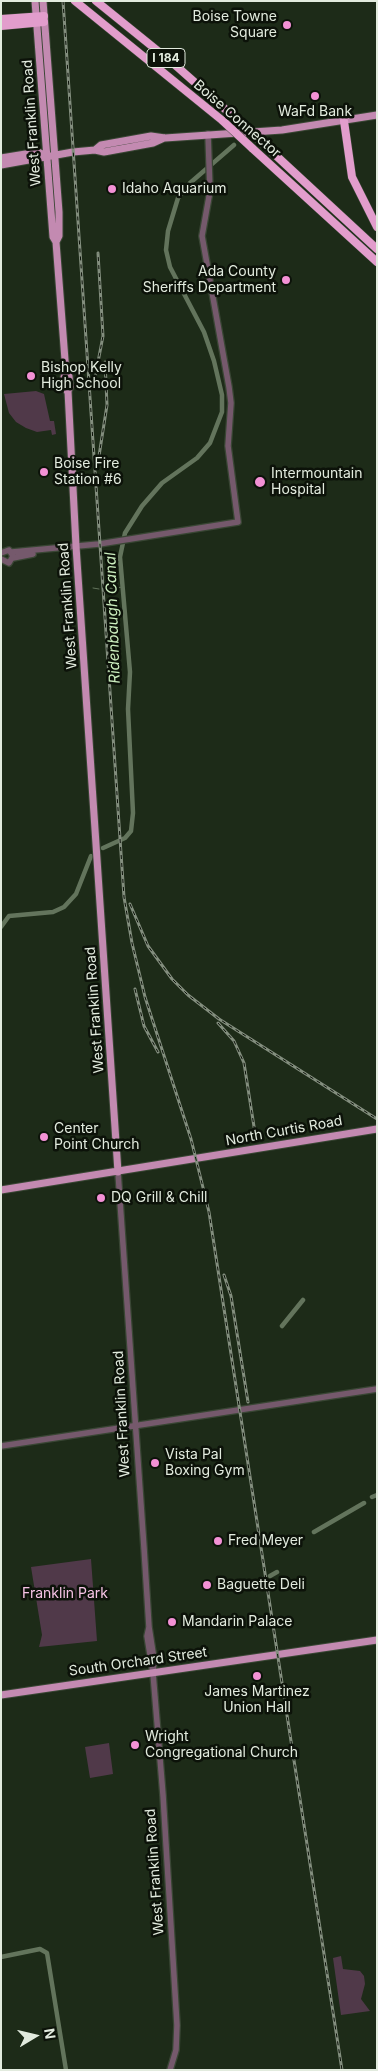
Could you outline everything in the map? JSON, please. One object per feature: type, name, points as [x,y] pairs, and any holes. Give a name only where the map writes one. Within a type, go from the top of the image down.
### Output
[{"type":"highway","name":"Boise Connector","points":[[75,1],[222,121],[377,262]]},
{"type":"highway","name":"Boise Connector","points":[[96,1],[174,64],[377,249]]},
{"type":"highway","points":[[1,18],[40,19]]},
{"type":"highway","points":[[1,26],[40,19]]},
{"type":"highway","points":[[344,121],[352,177],[377,227]]},
{"type":"main road","name":"West Franklin Road","points":[[35,1],[40,19],[55,155],[59,212],[59,236],[56,242]]},
{"type":"main road","name":"West Franklin Road","points":[[42,1],[40,19],[46,156],[53,237],[56,242],[66,373],[69,376],[68,391],[76,546],[118,1172]]},
{"type":"main road","points":[[1,165],[39,160],[46,156],[95,150],[104,152],[153,143],[165,138],[273,131],[377,115]]},
{"type":"main road","points":[[1,158],[38,152],[46,156]]},
{"type":"main road","name":"North Curtis Road","points":[[1,1190],[377,1128]]},
{"type":"main road","name":"South Orchard Street","points":[[1,1695],[377,1640]]},
{"type":"street","points":[[1,553],[7,550],[13,555],[99,544],[238,522],[228,446],[229,387],[202,236],[210,174],[208,134]]},
{"type":"street","points":[[2,560],[8,563],[13,555]]},
{"type":"street","name":"West Franklin Road","points":[[118,1172],[149,1627],[154,1659],[153,1673],[177,2025],[176,2050],[170,2070]]},
{"type":"street","points":[[1,1446],[377,1389]]},
{"type":"green space","points":[[36,391],[44,394],[50,421],[54,421],[56,434],[52,435],[51,430],[37,432],[26,428],[16,422],[9,413],[4,394]]},
{"type":"green space","name":"Franklin Park","points":[[91,1559],[97,1641],[39,1647],[42,1635],[31,1567]]},
{"type":"green space","points":[[109,1743],[113,1774],[90,1778],[85,1747]]},
{"type":"green space","points":[[341,1956],[343,1969],[360,1971],[364,1976],[365,1984],[361,1999],[370,2011],[341,2015],[333,1958]]},
{"type":"waterway","name":"Ridenbaugh Canal","points":[[103,848],[125,838],[131,831],[133,813],[128,709],[130,672],[120,557],[125,533],[142,506],[162,483],[197,458],[210,443],[222,412],[222,395],[214,361],[204,332],[170,267],[166,250],[168,231],[178,198],[190,183],[234,145]]},
{"type":"waterway","points":[[105,589],[123,587]]},
{"type":"waterway","points":[[93,588],[99,589]]},
{"type":"waterway","name":"Ridenbaugh Canal","points":[[1,927],[9,916],[53,912],[64,907],[76,894],[91,856]]},
{"type":"waterway","points":[[282,1326],[303,1300]]},
{"type":"waterway","points":[[372,1497],[377,1495]]},
{"type":"waterway","points":[[314,1532],[364,1503]]},
{"type":"waterway","points":[[270,1576],[277,1572]]},
{"type":"waterway","points":[[1,1957],[40,1949],[47,1953],[66,2070]]},
{"type":"railway","points":[[63,1],[124,897],[132,943],[145,997],[191,1139],[209,1212],[342,2070]]},
{"type":"railway","points":[[93,388],[103,336],[98,253]]},
{"type":"railway","points":[[99,456],[107,405],[105,362]]},
{"type":"railway","points":[[130,904],[148,946],[172,979],[188,995],[219,1019],[377,1119]]},
{"type":"railway","points":[[135,989],[144,1026],[158,1052]]},
{"type":"railway","points":[[218,1023],[234,1041],[244,1063],[255,1133]]},
{"type":"railway","points":[[224,1275],[231,1296],[248,1402]]},
{"type":"place","name":"Boise Towne Square","points":[[287,25]]},
{"type":"place","name":"WaFd Bank","points":[[315,96]]},
{"type":"place","name":"Idaho Aquarium","points":[[112,189]]},
{"type":"place","name":"Ada County Sheriffs Department","points":[[286,280]]},
{"type":"place","name":"Bishop Kelly High School","points":[[31,376]]},
{"type":"place","name":"Boise Fire Station #6","points":[[44,472]]},
{"type":"place","name":"Intermountain Hospital","points":[[260,482]]},
{"type":"place","name":"Center Point Church","points":[[44,1137]]},
{"type":"place","name":"DQ Grill & Chill","points":[[101,1198]]},
{"type":"place","name":"Vista Pal Boxing Gym","points":[[155,1463]]},
{"type":"place","name":"Fred Meyer","points":[[218,1541]]},
{"type":"place","name":"Baguette Deli","points":[[207,1585]]},
{"type":"place","name":"Mandarin Palace","points":[[172,1622]]},
{"type":"place","name":"James Martinez Union Hall","points":[[257,1676]]},
{"type":"place","name":"Wright Congregational Church","points":[[135,1745]]}]
